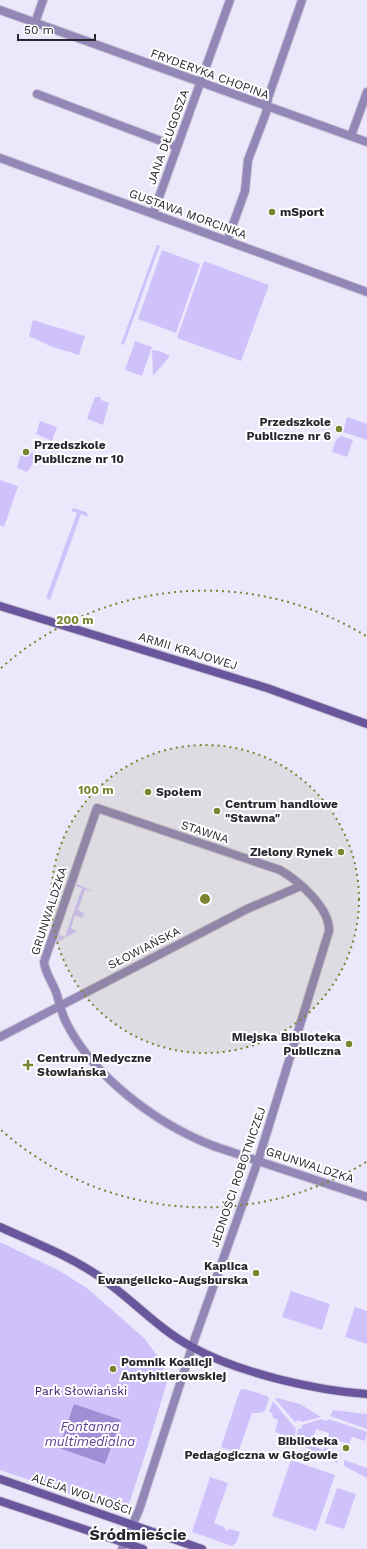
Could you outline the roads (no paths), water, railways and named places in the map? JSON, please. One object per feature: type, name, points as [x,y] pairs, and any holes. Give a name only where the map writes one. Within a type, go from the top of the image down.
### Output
[{"type":"street","points":[[35,23],[43,0]]},
{"type":"street","name":"JANA DŁUGOSZA","points":[[153,214],[230,0]]},
{"type":"street","points":[[228,241],[245,191],[248,160],[302,0]]},
{"type":"street","name":"FRYDERYKA CHOPINA","points":[[0,10],[367,142]]},
{"type":"street","points":[[350,136],[367,92]]},
{"type":"street","points":[[37,94],[177,146]]},
{"type":"street","name":"GUSTAWA MORCINKA","points":[[0,158],[367,292]]},
{"type":"street","name":"ARMII KRAJOWEJ","points":[[0,606],[267,688],[367,724]]},
{"type":"street","name":"STAWNA","points":[[97,808],[271,866],[289,875],[301,886]]},
{"type":"street","name":"GRUNWALDZKA","points":[[97,808],[45,957],[45,970],[57,993],[66,1023],[84,1050],[116,1085],[138,1104],[186,1134],[212,1145],[367,1197]]},
{"type":"street","name":"SŁOWIAŃSKA","points":[[0,1037],[247,909],[301,886]]},
{"type":"street","name":"JEDNOŚCI ROBOTNICZEJ","points":[[124,1546],[133,1524],[192,1347],[258,1161],[329,931],[328,918],[323,910],[301,886]]},
{"type":"street","points":[[0,1227],[87,1268],[102,1278],[159,1325],[192,1347],[232,1364],[292,1382],[325,1389],[367,1394]]},
{"type":"street","name":"ALEJA WOLNOŚCI","points":[[0,1479],[202,1549]]},
{"type":"street","points":[[0,1501],[124,1546],[143,1549]]},
{"type":"water","name":"Fontanna multimedialna","points":[[74,1404],[121,1420],[105,1464],[59,1448]]},
{"type":"place","name":"mSport","points":[[272,212]]},
{"type":"place","name":"Przedszkole Publiczne nr 6","points":[[339,429]]},
{"type":"place","name":"Przedszkole Publiczne nr 10","points":[[26,452]]},
{"type":"place","name":"Społem","points":[[148,792]]},
{"type":"place","name":"Centrum handlowe \"Stawna\"","points":[[217,811]]},
{"type":"place","name":"Zielony Rynek","points":[[341,852]]},
{"type":"place","name":"Miejska Biblioteka Publiczna","points":[[349,1044]]},
{"type":"place","name":"Centrum Medyczne Słowiańska","points":[[28,1065]]},
{"type":"place","name":"Kaplica Ewangelicko-Augsburska","points":[[256,1273]]},
{"type":"place","name":"Pomnik Koalicji Antyhitlerowskiej","points":[[113,1369]]},
{"type":"place","name":"Biblioteka Pedagogiczna w Głogowie","points":[[346,1448]]},
{"type":"district","name":"Śródmieście","points":[[138,1534]]},
{"type":"park label","name":"Park Słowiański","points":[[81,1391]]}]
